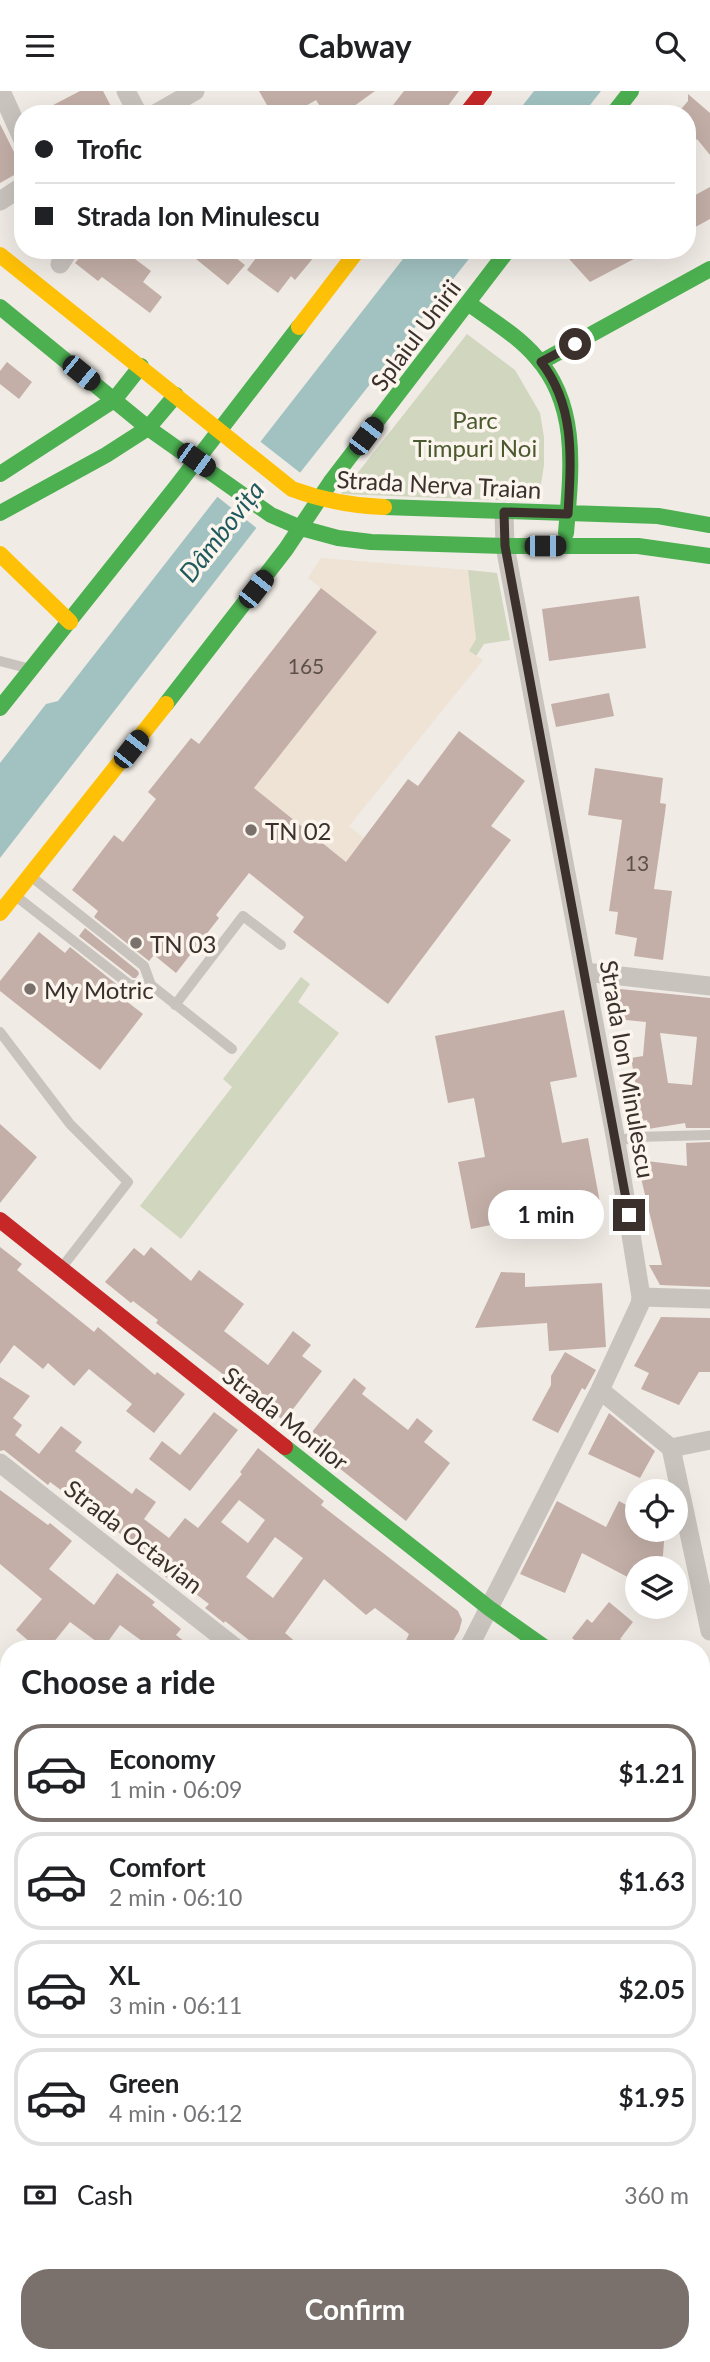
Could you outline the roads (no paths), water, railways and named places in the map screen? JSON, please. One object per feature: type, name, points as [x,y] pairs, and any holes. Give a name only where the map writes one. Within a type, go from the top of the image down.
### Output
[{"type":"main road","points":[[473,105],[484,91]]},
{"type":"main road","points":[[620,105],[631,91]]},
{"type":"main road","name":"Strada Nerva Traian","points":[[0,255],[292,489],[319,499],[360,506],[658,516],[710,525]]},
{"type":"main road","points":[[0,708],[70,622],[351,259]]},
{"type":"main road","name":"Splaiul Unirii","points":[[0,913],[188,676],[501,259]]},
{"type":"main road","points":[[541,362],[710,268]]},
{"type":"main road","points":[[468,303],[527,348],[541,362],[558,389],[569,426],[571,450],[565,546]]},
{"type":"main road","points":[[0,307],[148,428],[271,515],[301,528],[338,538],[371,542],[638,546],[710,557]]},
{"type":"main road","points":[[0,474],[114,400],[141,366]]},
{"type":"main road","points":[[0,513],[106,455],[148,428],[176,395]]},
{"type":"main road","points":[[0,554],[70,622]]},
{"type":"main road","name":"Strada Morilor","points":[[0,1220],[489,1608],[534,1640]]},
{"type":"street","points":[[1,91],[14,120]]},
{"type":"street","points":[[171,105],[195,91]]},
{"type":"street","name":"Strada Ion Minulescu","points":[[504,512],[505,546],[586,972],[641,1297]]},
{"type":"street","points":[[586,972],[710,986]]},
{"type":"street","points":[[473,1640],[600,1390],[641,1297],[710,1299]]},
{"type":"street","points":[[600,1390],[671,1448],[710,1631]]},
{"type":"street","points":[[671,1448],[710,1440]]},
{"type":"street","name":"Strada Octavian","points":[[0,1463],[226,1640]]},
{"type":"lane","points":[[0,661],[31,669]]},
{"type":"lane","points":[[30,875],[144,967],[151,985],[232,1049]]},
{"type":"lane","points":[[14,895],[130,985],[151,985]]},
{"type":"lane","points":[[175,1005],[243,916],[281,945]]},
{"type":"lane","points":[[0,1032],[70,1124],[128,1182],[61,1268]]},
{"type":"lane","points":[[616,1141],[636,1137],[710,1135]]},
{"type":"water","points":[[534,91],[601,91],[590,105],[523,105]]},
{"type":"water","name":"Dâmbovița","points":[[403,259],[469,259],[0,858],[0,763],[46,704],[58,701]]},
{"type":"place","name":"TN 02","points":[[251,830]]},
{"type":"place","name":"TN 03","points":[[136,943]]},
{"type":"place","name":"My Motric","points":[[30,989]]},
{"type":"park label","name":"Parc Timpuri Noi","points":[[475,433]]}]
